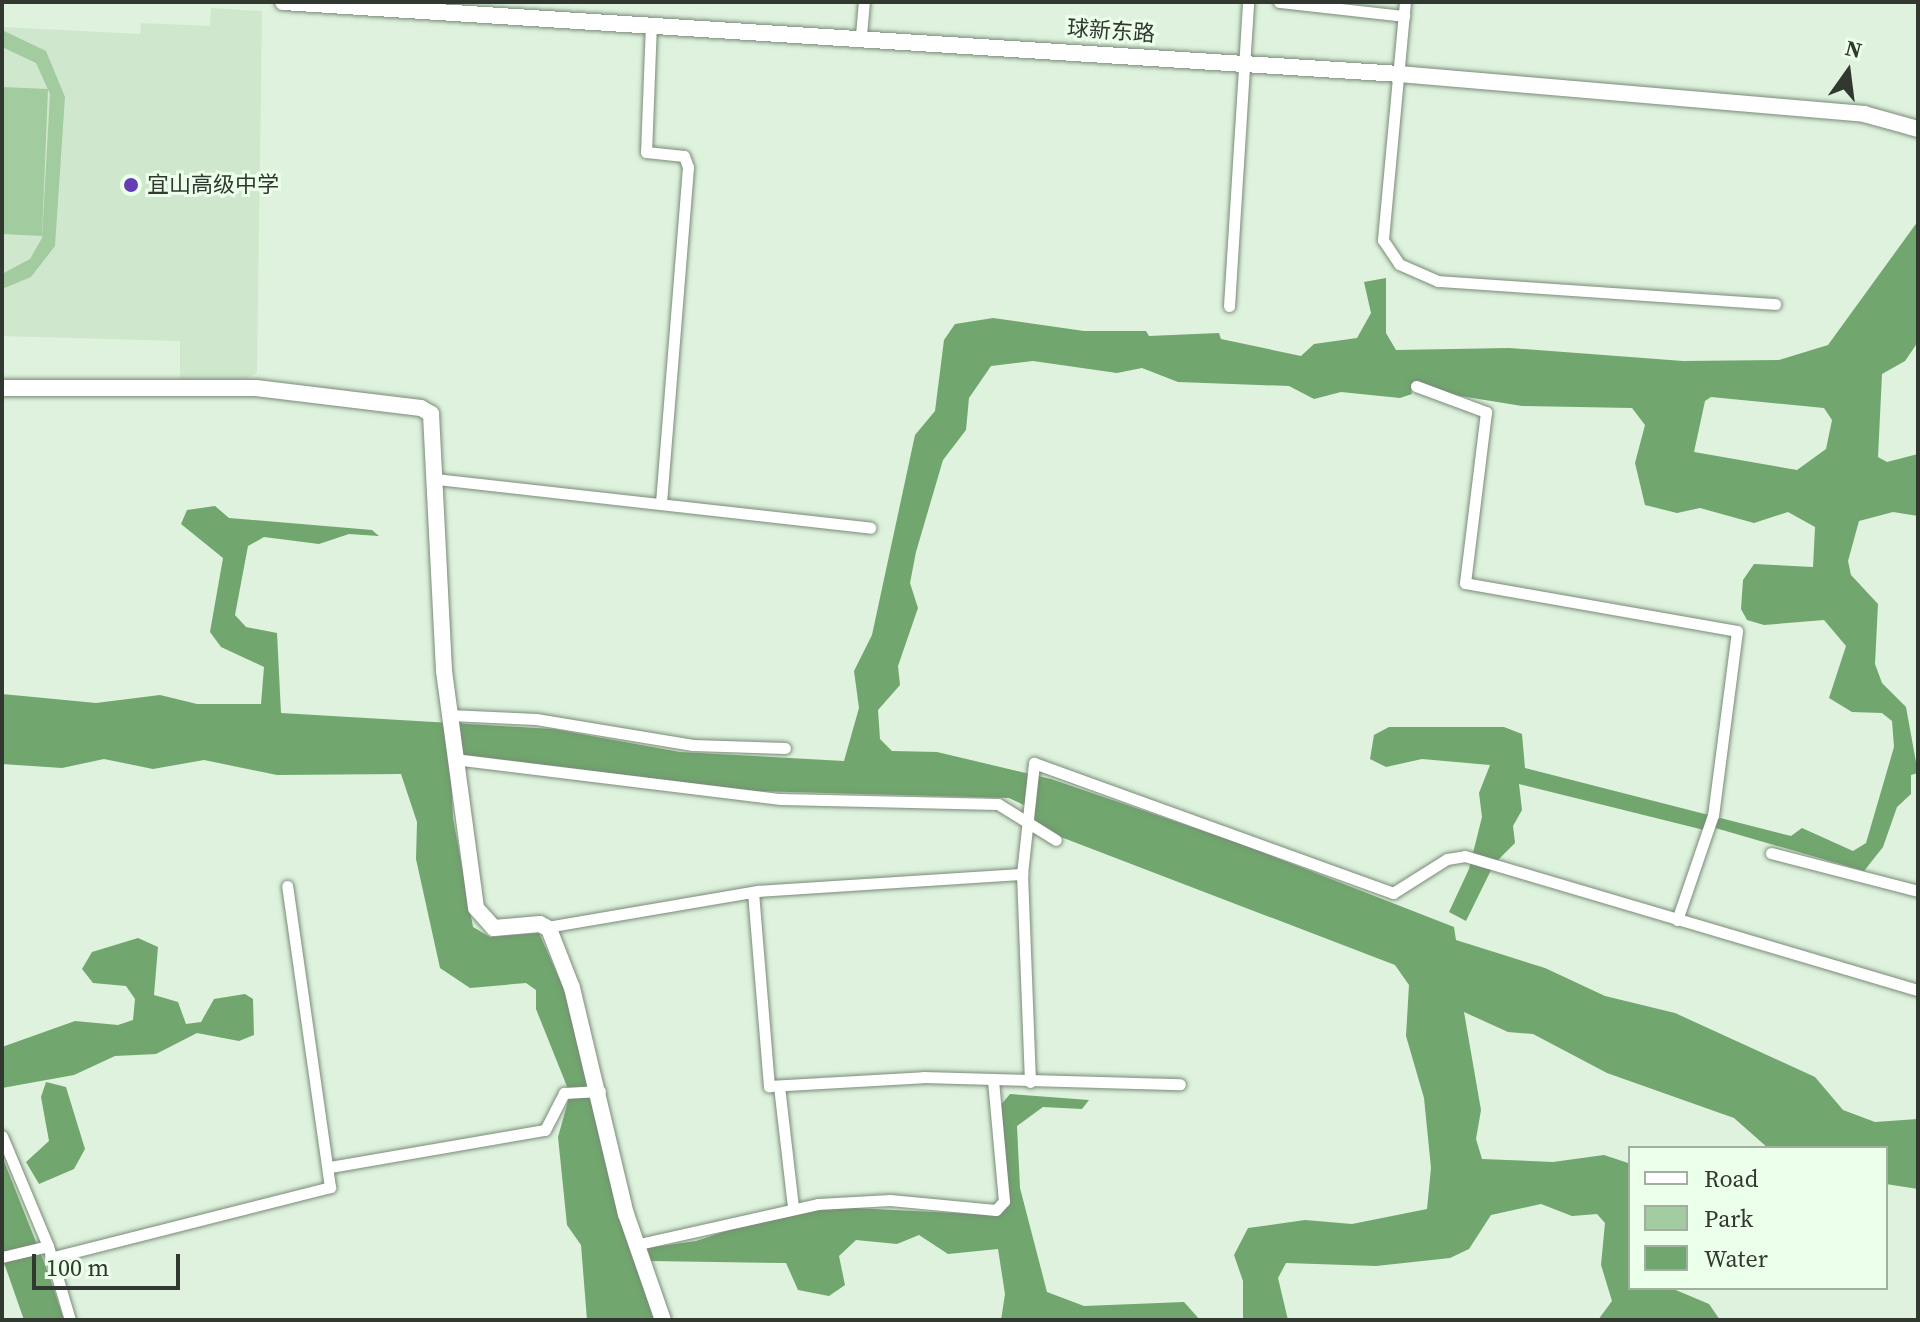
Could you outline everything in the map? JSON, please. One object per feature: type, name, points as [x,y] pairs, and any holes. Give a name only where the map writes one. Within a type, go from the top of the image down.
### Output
[{"type":"street","name":"球新东路","points":[[283,2],[861,35],[1399,74],[1874,115],[1918,129]]},
{"type":"street","points":[[861,35],[864,2]]},
{"type":"street","points":[[1229,306],[1240,62],[1248,2]]},
{"type":"street","points":[[1279,2],[1404,16]]},
{"type":"street","points":[[1405,2],[1383,240],[1406,270],[1438,281],[1775,304]]},
{"type":"street","points":[[651,23],[646,152],[684,156],[688,167],[661,504]]},
{"type":"street","points":[[1416,386],[1486,412],[1465,583],[1737,631],[1713,815],[1677,920]]},
{"type":"street","points":[[2,388],[256,388],[421,408],[435,422],[449,717],[480,916],[494,928],[547,927],[753,892],[1022,874]]},
{"type":"street","points":[[436,479],[870,528]]},
{"type":"street","points":[[449,717],[536,719],[693,745],[785,748]]},
{"type":"street","points":[[454,756],[781,799],[998,804],[1056,840]]},
{"type":"street","points":[[1030,1082],[1022,874],[1025,818],[1034,763],[1393,893],[1447,859],[1472,857],[1918,990]]},
{"type":"street","points":[[1771,853],[1918,891]]},
{"type":"street","points":[[3,1257],[327,1191],[330,1167],[287,886]]},
{"type":"street","points":[[753,892],[769,1086],[874,1078],[1180,1084]]},
{"type":"street","points":[[547,927],[572,988],[626,1214],[663,1320]]},
{"type":"street","points":[[639,1244],[793,1207],[890,1200],[998,1208],[1002,1146],[993,1080]]},
{"type":"street","points":[[779,1086],[793,1207]]},
{"type":"street","points":[[330,1167],[545,1130],[567,1093],[598,1091]]},
{"type":"street","points":[[2,1136],[70,1320]]},
{"type":"shaded area","name":"宜山高级中学","points":[[211,8],[262,11],[257,373],[245,379],[180,379],[180,341],[2,336],[2,27],[140,34],[141,23],[210,26]]},
{"type":"green space","points":[[2,30],[46,51],[65,97],[55,246],[31,277],[2,289],[2,274],[30,259],[42,238],[50,94],[36,63],[2,47]]},
{"type":"green space","points":[[2,87],[48,89],[42,236],[2,234]]},
{"type":"water","points":[[1918,221],[1918,342],[1905,361],[1882,374],[1878,457],[1887,462],[1918,454],[1918,516],[1893,512],[1859,521],[1848,561],[1851,575],[1878,604],[1875,664],[1882,683],[1906,707],[1918,773],[1911,775],[1911,794],[1897,807],[1883,847],[1864,871],[1712,827],[1704,830],[1519,784],[1522,810],[1513,826],[1515,843],[1494,864],[1466,921],[1449,912],[1469,869],[1482,817],[1479,793],[1490,765],[1422,759],[1386,767],[1370,759],[1374,735],[1389,727],[1504,727],[1522,734],[1525,768],[1791,836],[1802,828],[1853,851],[1866,843],[1894,747],[1892,721],[1882,713],[1852,712],[1829,698],[1846,646],[1824,620],[1764,625],[1747,620],[1741,609],[1743,580],[1754,564],[1813,567],[1815,527],[1788,512],[1754,523],[1700,508],[1677,513],[1645,505],[1635,463],[1645,425],[1632,408],[1522,406],[1411,388],[1412,394],[1400,398],[1341,392],[1314,399],[1289,386],[1178,382],[1142,368],[1117,373],[1033,361],[991,366],[969,398],[966,430],[943,460],[910,583],[918,608],[898,666],[900,685],[878,710],[880,739],[892,751],[937,752],[1051,779],[1241,844],[1454,927],[1456,940],[1545,968],[1605,996],[1675,1013],[1815,1077],[1843,1110],[1875,1122],[1918,1119],[1918,1189],[1888,1184],[1888,1146],[1766,1146],[1734,1118],[1607,1073],[1533,1034],[1508,1032],[1464,1012],[1481,1110],[1476,1139],[1482,1159],[1553,1162],[1604,1155],[1628,1163],[1628,1290],[1676,1290],[1709,1304],[1720,1320],[1598,1320],[1612,1301],[1601,1265],[1605,1223],[1597,1214],[1572,1216],[1541,1204],[1491,1215],[1469,1249],[1450,1258],[1376,1266],[1286,1263],[1278,1278],[1288,1320],[1243,1320],[1243,1281],[1234,1255],[1248,1228],[1305,1220],[1352,1224],[1427,1209],[1431,1168],[1424,1098],[1406,1036],[1409,985],[1395,965],[1053,834],[1029,818],[1030,808],[1009,798],[756,791],[450,753],[453,818],[473,927],[490,937],[539,933],[564,989],[654,1320],[587,1320],[581,1245],[567,1225],[558,1137],[570,1094],[536,1009],[536,990],[526,983],[470,988],[440,968],[416,859],[417,822],[401,774],[277,775],[204,760],[153,769],[104,759],[62,768],[2,764],[2,694],[96,703],[160,695],[197,704],[261,704],[264,667],[221,647],[210,632],[223,558],[181,524],[187,510],[215,506],[229,518],[372,530],[379,536],[349,534],[319,544],[264,537],[248,546],[235,615],[246,627],[277,633],[281,713],[553,729],[680,752],[844,761],[859,708],[854,671],[872,635],[915,435],[935,411],[944,340],[955,324],[993,318],[1084,331],[1146,331],[1149,336],[1219,333],[1221,339],[1301,356],[1314,344],[1357,338],[1371,313],[1364,282],[1386,278],[1386,333],[1396,350],[1509,348],[1683,361],[1779,360],[1828,345]],"holes":[[[1711,397],[1824,408],[1832,420],[1826,449],[1797,470],[1694,452],[1705,401]]]},
{"type":"water","points":[[138,938],[158,947],[154,995],[178,1002],[186,1024],[201,1022],[214,999],[245,994],[253,999],[254,1035],[239,1041],[197,1033],[156,1054],[115,1056],[74,1075],[2,1088],[2,1047],[75,1021],[118,1025],[133,1020],[135,999],[126,986],[93,983],[82,969],[92,952]]},
{"type":"water","points":[[46,1082],[66,1087],[85,1149],[74,1169],[39,1184],[26,1162],[49,1141],[41,1097]]},
{"type":"water","points":[[1010,1094],[1089,1100],[1082,1109],[1043,1107],[1017,1126],[1020,1188],[1047,1292],[1084,1306],[1184,1302],[1200,1320],[1001,1320],[1005,1294],[998,1249],[948,1254],[919,1235],[897,1244],[856,1240],[839,1256],[845,1285],[829,1296],[798,1290],[786,1263],[651,1261],[647,1248],[696,1241],[781,1213],[833,1207],[996,1215],[1005,1199],[1000,1106]]},
{"type":"water","points":[[2,1156],[64,1320],[24,1320],[2,1257]]},
{"type":"place","name":"宜山高级中学","points":[[131,185]]}]
